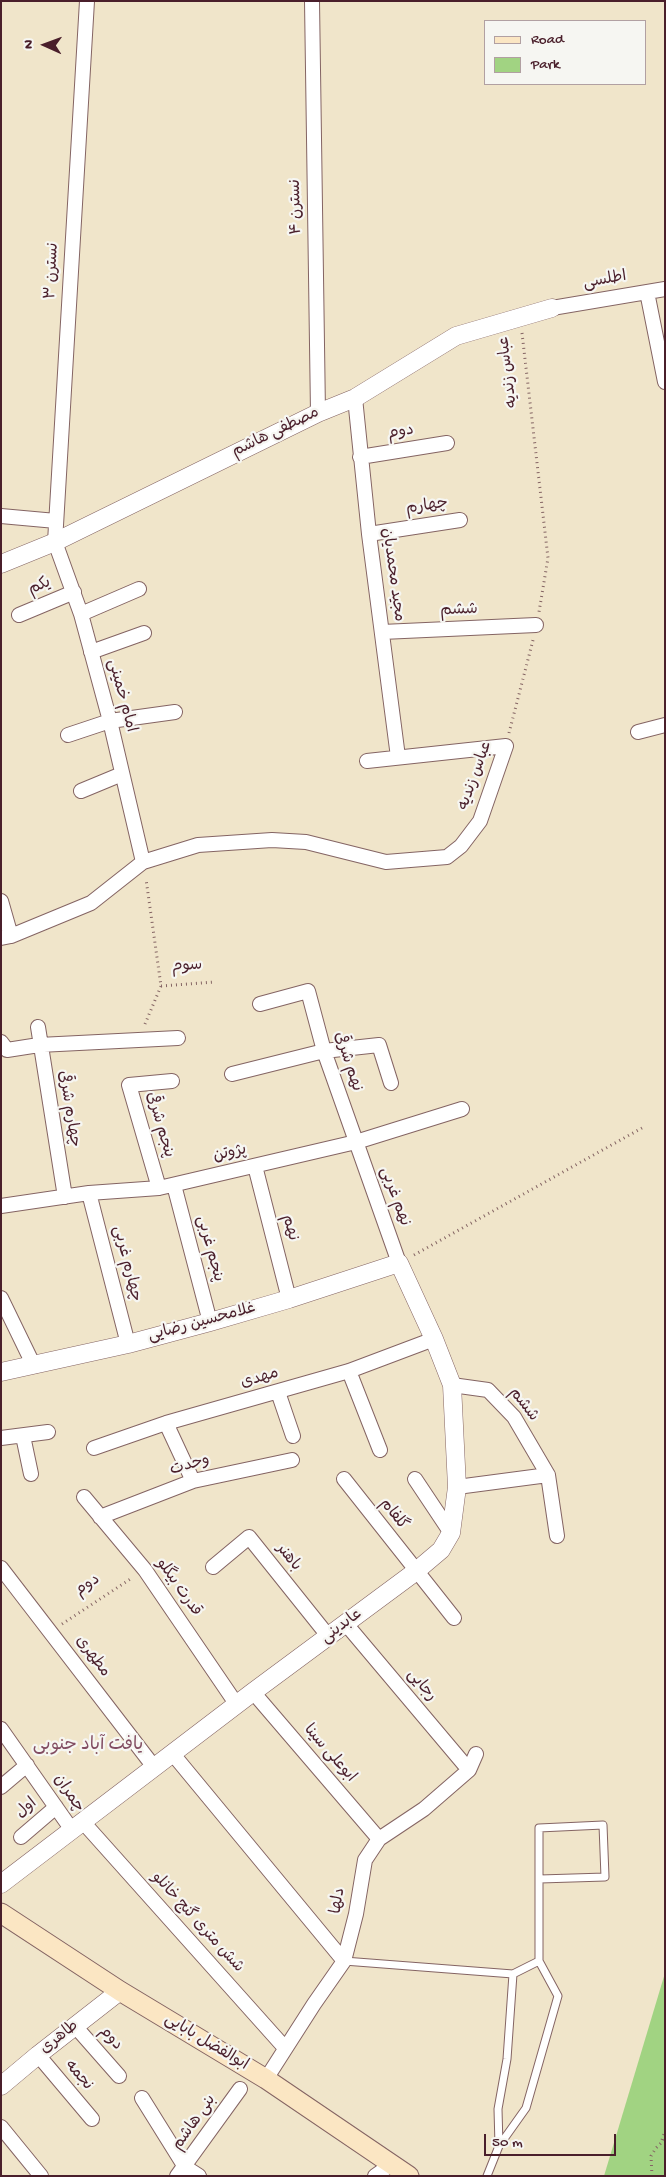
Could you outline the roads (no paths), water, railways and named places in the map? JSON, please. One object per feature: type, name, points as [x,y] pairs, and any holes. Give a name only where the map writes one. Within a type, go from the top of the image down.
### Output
[{"type":"main road","name":"ابوالفضل بابایی","points":[[1,1913],[120,1991],[266,2080],[409,2176]]},
{"type":"street","name":"نسترن ۳","points":[[55,542],[87,1]]},
{"type":"street","name":"نسترن ۴","points":[[312,1],[318,412]]},
{"type":"street","name":"اطلسی","points":[[552,308],[665,289]]},
{"type":"street","points":[[647,292],[665,382]]},
{"type":"street","name":"مصطفی هاشم","points":[[1,564],[55,542],[318,412],[354,398],[456,336],[552,308]]},
{"type":"street","name":"مجید محمدیان","points":[[354,398],[369,534],[398,758]]},
{"type":"street","name":"دوم","points":[[360,457],[447,443]]},
{"type":"street","points":[[1,516],[56,521]]},
{"type":"street","name":"چهارم","points":[[369,534],[460,520]]},
{"type":"street","name":"امام خمینی","points":[[55,542],[81,614],[110,721],[143,862]]},
{"type":"street","points":[[81,614],[139,590]]},
{"type":"street","name":"یکم","points":[[19,615],[74,592]]},
{"type":"street","name":"ششم","points":[[382,632],[536,625]]},
{"type":"street","points":[[91,652],[144,633]]},
{"type":"street","points":[[68,735],[110,721],[175,712]]},
{"type":"street","points":[[638,732],[665,725]]},
{"type":"street","name":"عباس زندیه","points":[[6,937],[91,903],[143,862],[198,845],[272,840],[306,842],[386,862],[447,857],[461,846],[480,821],[506,746],[398,758]]},
{"type":"street","points":[[367,761],[398,758]]},
{"type":"street","points":[[81,790],[122,774]]},
{"type":"street","points":[[1,901],[6,937]]},
{"type":"street","name":"نهم شرقی","points":[[260,1004],[308,991],[324,1051],[356,1142]]},
{"type":"street","name":"چهارم شرقی","points":[[38,1027],[39,1045],[65,1197]]},
{"type":"street","points":[[1,1042],[7,1050],[39,1045],[178,1038]]},
{"type":"street","points":[[232,1074],[324,1051],[379,1045],[390,1083]]},
{"type":"street","name":"پنجم شرقی","points":[[159,1188],[129,1085],[172,1081]]},
{"type":"street","name":"پژوتن","points":[[1,1206],[90,1193],[159,1188],[174,1185],[356,1142],[462,1109]]},
{"type":"street","name":"نهم غربی","points":[[356,1142],[399,1263]]},
{"type":"street","name":"نهم","points":[[255,1166],[289,1299]]},
{"type":"street","name":"پنجم غربی","points":[[174,1185],[210,1322]]},
{"type":"street","name":"چهارم غربی","points":[[90,1193],[128,1344]]},
{"type":"street","name":"غلامحسین رضایی","points":[[1,1372],[128,1344],[210,1322],[289,1299],[399,1263]]},
{"type":"street","name":"عابدینی","points":[[1,1884],[253,1692],[416,1572],[441,1550],[451,1533],[458,1488],[452,1385],[399,1263]]},
{"type":"street","points":[[1,1298],[34,1366]]},
{"type":"street","name":"مهدی","points":[[94,1448],[166,1423],[349,1371],[434,1340]]},
{"type":"street","points":[[349,1371],[380,1450]]},
{"type":"street","name":"ششم","points":[[452,1385],[488,1390],[514,1417],[548,1475],[557,1536]]},
{"type":"street","points":[[278,1392],[293,1436]]},
{"type":"street","points":[[166,1423],[193,1481]]},
{"type":"street","points":[[1,1438],[48,1432]]},
{"type":"street","points":[[23,1436],[31,1474]]},
{"type":"street","name":"وحدت","points":[[100,1517],[193,1481],[292,1460]]},
{"type":"street","points":[[458,1488],[548,1475]]},
{"type":"street","points":[[415,1479],[451,1533]]},
{"type":"street","name":"گلفام","points":[[344,1480],[454,1618]]},
{"type":"street","name":"قدرت بیگلو","points":[[84,1497],[145,1570],[237,1705]]},
{"type":"street","name":"باهنر","points":[[213,1567],[249,1538],[329,1637]]},
{"type":"street","name":"مطهری","points":[[1,1568],[154,1767]]},
{"type":"street","name":"رجایی","points":[[346,1624],[469,1770]]},
{"type":"street","name":"ابوعلی سینا","points":[[253,1692],[379,1839]]},
{"type":"street","name":"چمران","points":[[1,1729],[56,1808],[77,1826]]},
{"type":"street","points":[[172,1753],[344,1961]]},
{"type":"street","name":"دلها","points":[[266,2080],[285,2048],[344,1961],[356,1914],[365,1860],[379,1839],[424,1809],[469,1770],[476,1754]]},
{"type":"street","points":[[1,1787],[27,1766]]},
{"type":"street","name":"اول","points":[[20,1837],[56,1808]]},
{"type":"street","name":"شش متری گنج خانلو","points":[[77,1826],[285,2048]]},
{"type":"street","name":"طاهری","points":[[1,2086],[120,1991]]},
{"type":"street","name":"دوم","points":[[75,2026],[119,2076]]},
{"type":"street","name":"نجمه","points":[[38,2055],[92,2120]]},
{"type":"street","name":"بنی هاشم","points":[[181,2171],[240,2089]]},
{"type":"street","points":[[142,2098],[181,2171],[199,2176]]},
{"type":"street","points":[[1,2127],[41,2176]]},
{"type":"street","points":[[375,2176],[392,2164]]},
{"type":"lane","points":[[486,2176],[499,2146],[526,2108],[558,1996],[539,1962],[539,1828],[603,1825],[604,1877],[540,1879]]},
{"type":"lane","points":[[344,1961],[513,1974],[539,1962]]},
{"type":"lane","points":[[499,2146],[498,2109],[506,2059],[513,1974]]},
{"type":"district","name":"یافت آباد جنوبی","points":[[88,1746]]}]
